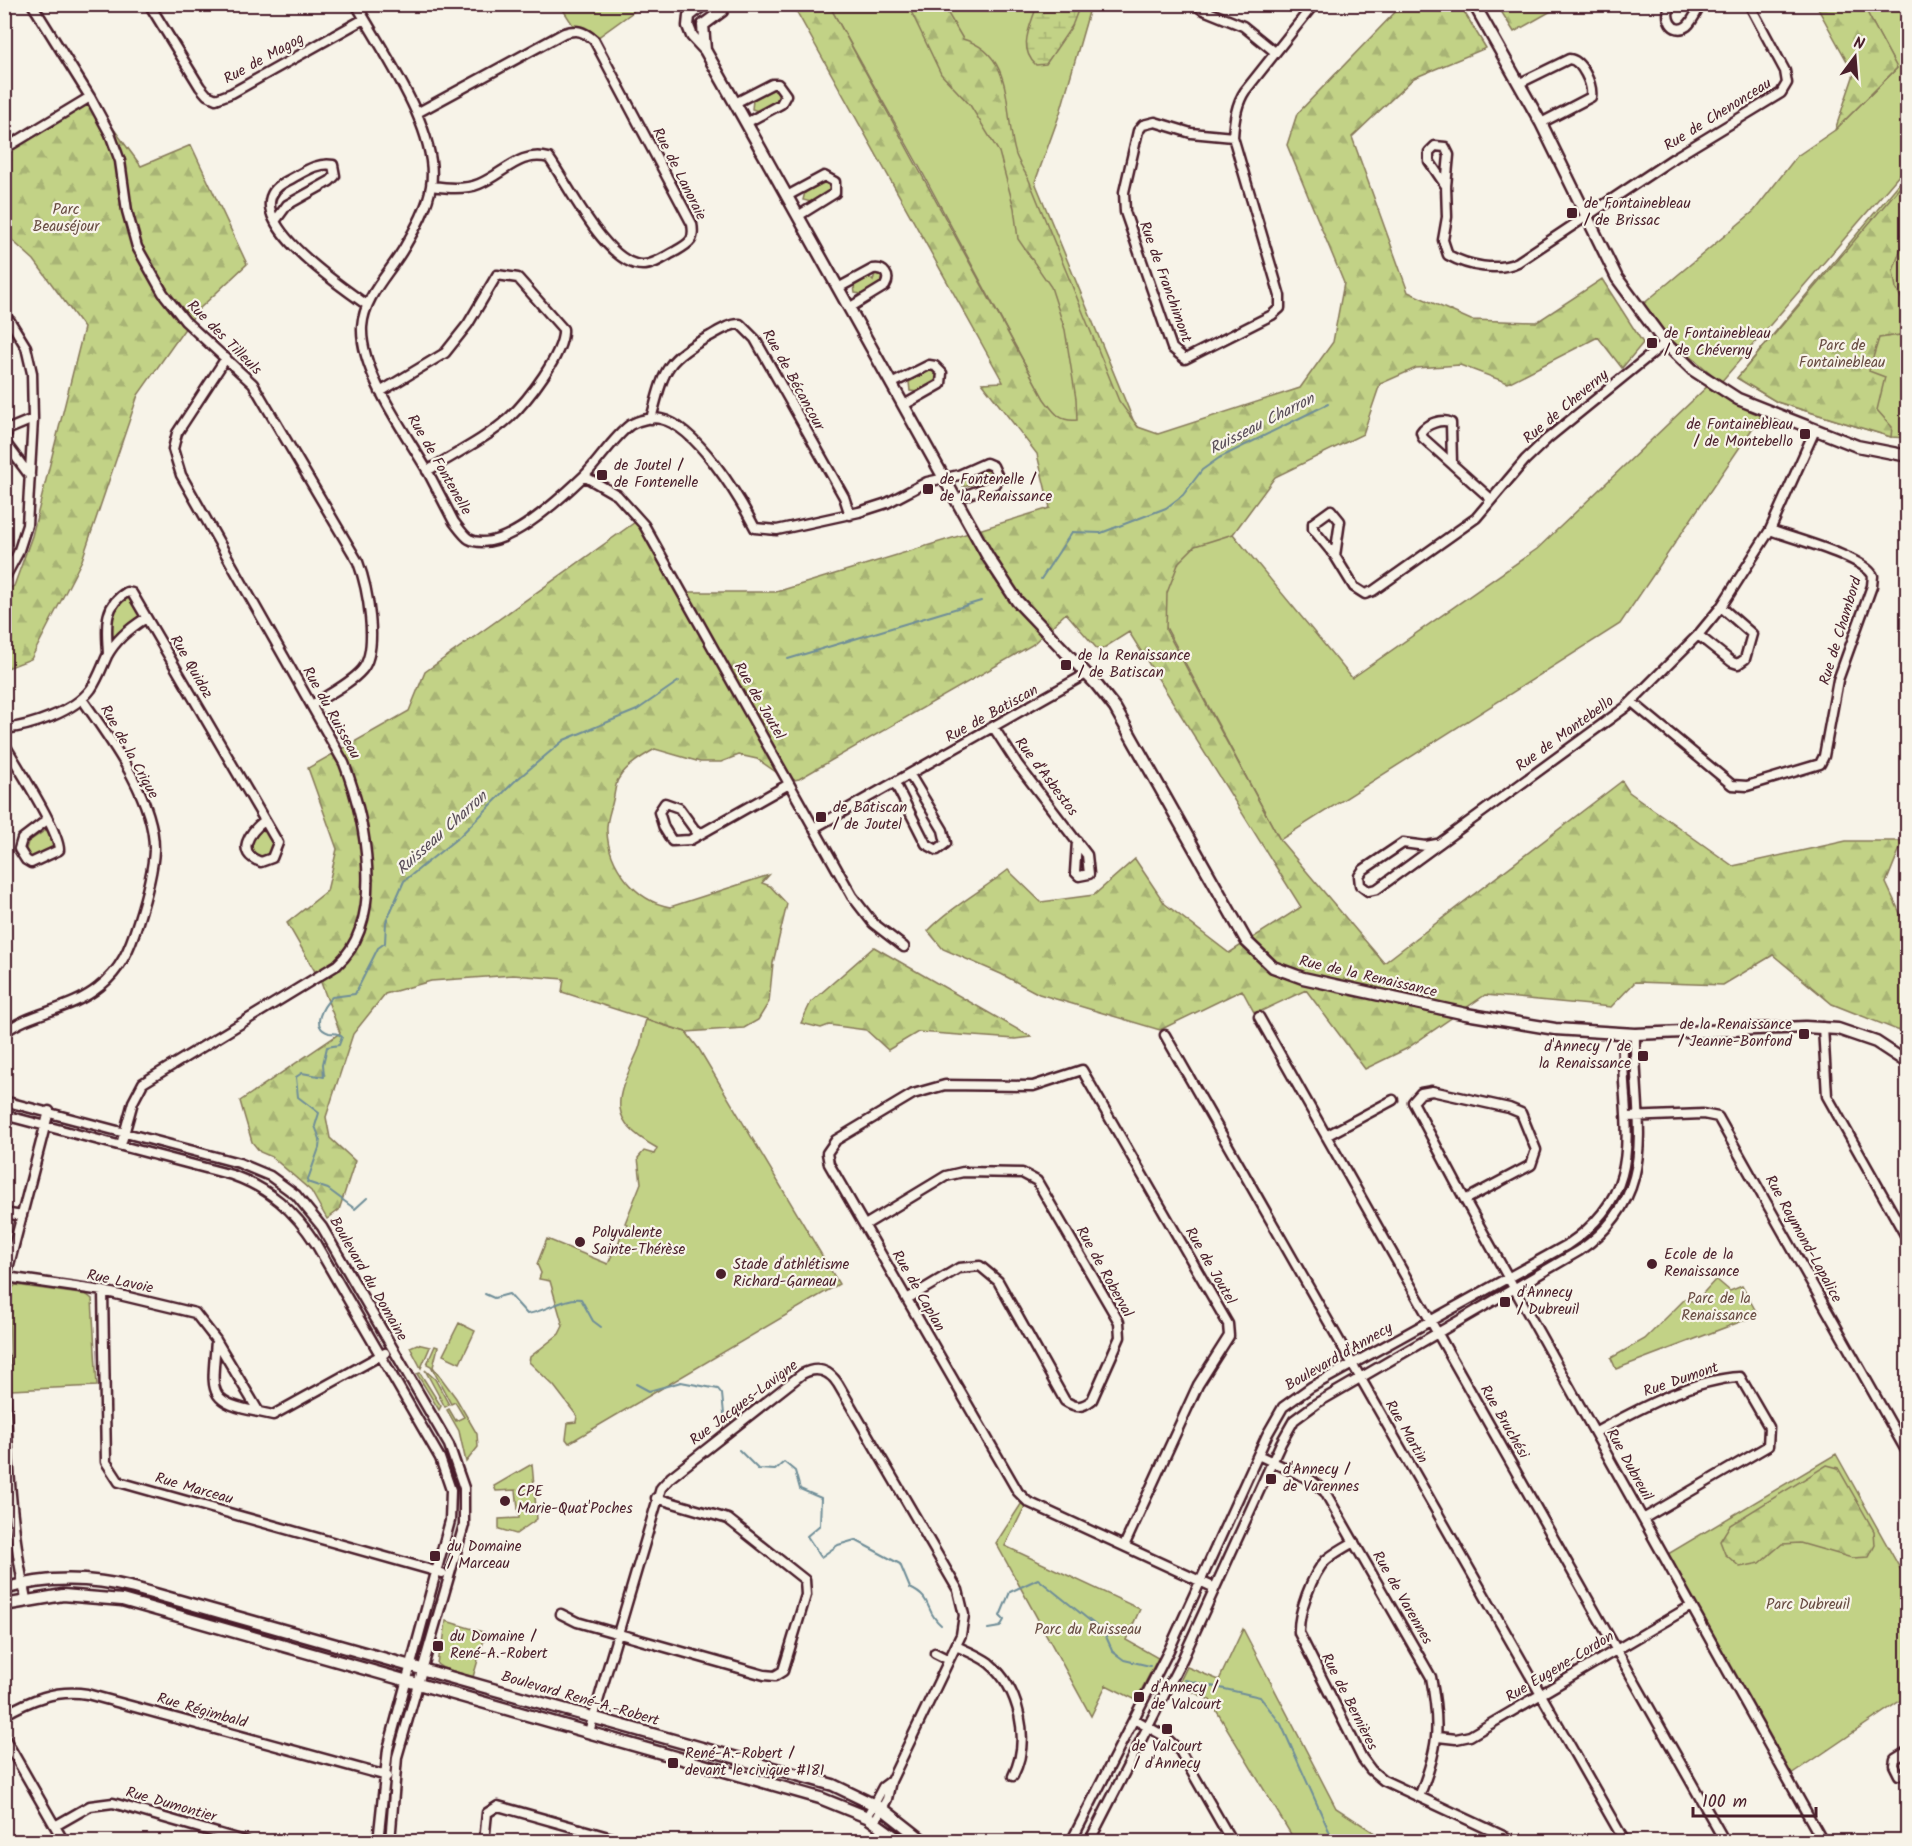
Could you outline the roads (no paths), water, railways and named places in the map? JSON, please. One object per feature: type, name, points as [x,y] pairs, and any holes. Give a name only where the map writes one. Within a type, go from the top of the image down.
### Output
[{"type":"street","name":"Rue des Tilleuls","points":[[32,4],[90,97],[110,134],[120,161],[127,211],[137,248],[163,293],[185,321],[253,384],[358,562],[366,582],[371,637],[369,657],[360,672],[312,705]]},
{"type":"street","name":"Rue de Magog","points":[[149,4],[200,87],[207,95],[216,99],[232,93],[364,19]]},
{"type":"street","name":"Rue de Fontenelle","points":[[356,4],[417,113],[426,133],[432,167],[431,186],[422,214],[404,248],[367,305],[362,328],[365,348],[380,392],[461,531],[468,539],[488,543],[508,536],[539,516],[584,476],[631,424],[651,419]]},
{"type":"street","name":"Rue de la Renaissance","points":[[704,4],[691,13],[688,22],[692,36],[705,50],[1008,589],[1106,696],[1237,926],[1256,953],[1274,967],[1319,982],[1493,1019],[1555,1029],[1623,1034],[1838,1029],[1869,1038],[1908,1063]]},
{"type":"street","points":[[705,50],[703,24],[722,10],[725,4]]},
{"type":"street","points":[[1196,4],[1201,9],[1243,26],[1275,52]]},
{"type":"street","name":"Rue de Franchimont","points":[[1233,137],[1191,133],[1156,122],[1143,125],[1138,131],[1124,192],[1125,212],[1172,348],[1185,359],[1272,315],[1280,308],[1280,296],[1233,137],[1242,95],[1314,4]]},
{"type":"street","points":[[1474,4],[1541,123],[1625,292],[1665,343],[1693,370],[1738,399],[1857,446],[1908,456]]},
{"type":"street","points":[[1672,4],[1667,12],[1668,20],[1678,28],[1690,24],[1701,4]]},
{"type":"street","name":"Rue de Chenonceau","points":[[1446,186],[1444,250],[1453,258],[1477,265],[1497,267],[1513,265],[1586,216],[1781,93],[1786,85],[1786,76],[1749,4]]},
{"type":"street","name":"Rue de Lanoraie","points":[[417,113],[564,33],[576,30],[585,33],[594,40],[692,224],[694,235],[690,243],[648,265],[631,263],[607,246],[575,201],[549,158],[538,155],[517,161],[479,184],[454,188],[431,186]]},
{"type":"street","points":[[1520,83],[1569,59],[1580,64],[1592,90],[1591,97],[1541,123]]},
{"type":"street","points":[[735,103],[772,84],[780,85],[784,90],[786,95],[782,103],[746,123]]},
{"type":"street","points":[[4,149],[90,97]]},
{"type":"street","points":[[276,220],[287,205],[330,181],[335,176],[333,165],[321,163],[276,186],[269,199],[271,212],[291,245],[309,263],[367,305]]},
{"type":"street","points":[[787,196],[824,176],[836,183],[835,194],[798,216]]},
{"type":"street","points":[[838,288],[873,268],[882,269],[886,273],[888,279],[885,286],[849,308]]},
{"type":"street","points":[[380,392],[445,353],[468,324],[497,275],[518,278],[563,329],[562,345],[535,386],[509,418],[428,471]]},
{"type":"street","points":[[4,317],[10,321],[26,347],[32,373],[33,419],[27,525],[18,553],[4,579]]},
{"type":"street","name":"Rue de Bécancour","points":[[651,419],[664,375],[671,361],[703,339],[729,326],[740,324],[755,339],[844,497],[850,514]]},
{"type":"street","name":"Rue de Cheverny","points":[[1335,556],[1340,521],[1331,510],[1313,523],[1312,527],[1335,556],[1356,589],[1368,594],[1472,521],[1525,459],[1665,343]]},
{"type":"street","name":"Rue du Ruisseau","points":[[121,1145],[133,1102],[143,1083],[337,965],[355,946],[365,921],[365,830],[358,799],[345,762],[181,475],[173,449],[177,433],[226,358]]},
{"type":"street","points":[[891,384],[926,365],[935,366],[942,373],[941,384],[904,405]]},
{"type":"street","points":[[30,476],[4,440],[9,429],[33,419]]},
{"type":"street","points":[[651,419],[673,423],[688,434],[730,486],[755,528],[777,530],[850,514],[887,502],[927,482],[959,475],[986,463],[995,469],[998,477],[995,484],[956,499]]},
{"type":"street","points":[[1452,463],[1452,425],[1443,421],[1424,428],[1421,436],[1491,499]]},
{"type":"street","name":"Rue de Montebello","points":[[1437,844],[1426,846],[1403,843],[1363,870],[1359,876],[1360,885],[1368,891],[1374,890],[1632,702],[1698,635],[1721,607],[1770,530],[1815,430]]},
{"type":"street","name":"Rue de Joutel","points":[[584,476],[617,495],[644,525],[864,913],[904,947]]},
{"type":"street","name":"Rue de Chambord","points":[[1632,702],[1726,781],[1736,786],[1752,784],[1820,764],[1824,756],[1838,680],[1873,579],[1866,567],[1770,530]]},
{"type":"street","name":"Rue Quidoz","points":[[108,654],[108,610],[117,598],[128,592],[132,593],[278,843],[278,849],[272,858],[261,862],[250,855],[246,843],[248,836],[264,821]]},
{"type":"street","points":[[1698,635],[1732,662],[1738,664],[1745,659],[1752,634],[1721,607]]},
{"type":"street","points":[[4,729],[19,728],[82,699],[100,675],[108,654],[123,634],[146,618]]},
{"type":"street","name":"Rue de Batiscan","points":[[814,828],[1086,675]]},
{"type":"street","name":"Rue de la Crique","points":[[4,1033],[21,1023],[70,1006],[105,982],[128,952],[143,908],[154,851],[150,820],[138,789],[82,699]]},
{"type":"street","name":"Rue d'Asbestos","points":[[994,728],[1018,765],[1077,841]]},
{"type":"street","points":[[4,743],[47,820],[59,842],[59,850],[31,863],[26,861],[19,849],[22,839],[47,820]]},
{"type":"street","points":[[896,783],[926,844],[937,850],[942,849],[946,843],[943,830],[910,775]]},
{"type":"street","points":[[702,833],[694,830],[679,808],[665,803],[658,812],[672,841],[690,840],[789,784]]},
{"type":"street","name":"Rue Bruchési","points":[[1259,1017],[1725,1842]]},
{"type":"street","points":[[1823,1028],[1827,1096],[1908,1240]]},
{"type":"street","name":"Boulevard d'Annecy","points":[[1071,1842],[1201,1581],[1273,1423],[1287,1403],[1575,1239],[1604,1211],[1616,1190],[1628,1149],[1623,1034]]},
{"type":"street","name":"Boulevard d'Annecy","points":[[1089,1842],[1148,1727],[1288,1430],[1300,1414],[1584,1247],[1614,1217],[1635,1174],[1640,1152],[1635,1034]]},
{"type":"street","name":"Rue Martin","points":[[1165,1035],[1625,1842]]},
{"type":"street","name":"Rue de Joutel","points":[[1082,1070],[1228,1324],[1229,1336],[1198,1385],[1124,1546]]},
{"type":"street","name":"Rue de Caplan","points":[[1082,1070],[1033,1086],[945,1085],[913,1094],[836,1140],[827,1153],[829,1164],[1018,1492],[1028,1502],[1215,1588]]},
{"type":"street","name":"Rue Dubreuil","points":[[1465,1200],[1531,1165],[1536,1150],[1521,1113],[1509,1108],[1432,1091],[1421,1093],[1413,1102],[1465,1200],[1823,1842]]},
{"type":"street","points":[[1326,1136],[1393,1100]]},
{"type":"street","name":"Boulevard du Domaine","points":[[4,1101],[239,1163],[262,1173],[289,1190],[318,1220],[449,1445],[463,1481],[464,1525],[423,1670],[412,1682]]},
{"type":"street","points":[[5,1280],[49,1112]]},
{"type":"street","name":"Rue Raymond-Lapalice","points":[[1627,1117],[1703,1114],[1718,1117],[1908,1454]]},
{"type":"street","name":"Boulevard du Domaine","points":[[4,1115],[239,1178],[263,1189],[283,1203],[300,1221],[316,1244],[429,1438],[449,1483],[450,1521],[410,1666],[412,1682]]},
{"type":"street","name":"Rue de Roberval","points":[[865,1225],[946,1176],[963,1172],[1022,1173],[1037,1181],[1119,1322],[1120,1337],[1092,1400],[1084,1406],[1074,1406],[1065,1401],[998,1281],[980,1266],[958,1268],[907,1299]]},
{"type":"street","points":[[4,1213],[22,1216]]},
{"type":"street","name":"Rue Lavoie","points":[[5,1280],[103,1291],[195,1313],[216,1340],[259,1412]]},
{"type":"street","name":"Rue Marceau","points":[[103,1291],[106,1462],[119,1482],[450,1575]]},
{"type":"street","points":[[216,1340],[213,1385],[220,1400],[232,1407],[273,1414],[393,1348]]},
{"type":"street","points":[[4,1359],[7,1492],[26,1599]]},
{"type":"street","name":"Rue Jacques-Lavigne","points":[[589,1732],[663,1484],[802,1374],[818,1369],[827,1372],[838,1384],[958,1590],[964,1615],[961,1635],[956,1646],[871,1819]]},
{"type":"street","name":"Rue Dumont","points":[[1596,1432],[1642,1407],[1721,1378],[1740,1377],[1769,1427],[1768,1446],[1643,1519]]},
{"type":"street","name":"Rue de Varennes","points":[[1258,1455],[1311,1480],[1324,1492],[1431,1677],[1438,1710],[1438,1737],[1434,1760],[1419,1797]]},
{"type":"street","points":[[561,1614],[577,1622],[769,1676],[781,1672],[788,1661],[807,1592],[803,1578],[728,1519],[657,1498]]},
{"type":"street","name":"Rue de Bernières","points":[[1354,1542],[1328,1558],[1320,1567],[1301,1611],[1299,1633],[1371,1770],[1383,1780],[1516,1842]]},
{"type":"street","name":"Boulevard René-A.-Robert","points":[[4,1589],[22,1584],[64,1579],[117,1584],[833,1785],[878,1806],[924,1842]]},
{"type":"street","name":"Boulevard René-A.-Robert","points":[[4,1605],[26,1599],[63,1595],[115,1599],[820,1798],[871,1819],[902,1842]]},
{"type":"street","name":"Rue Eugene-Cordon","points":[[1438,1737],[1456,1739],[1470,1736],[1691,1606]]},
{"type":"street","points":[[956,1646],[985,1660],[993,1667],[1018,1707],[1021,1752],[1013,1776]]},
{"type":"street","points":[[935,1653],[949,1660]]},
{"type":"street","points":[[378,1842],[383,1776],[412,1682]]},
{"type":"street","points":[[390,1842],[394,1777],[412,1682]]},
{"type":"street","name":"Rue Régimbald","points":[[4,1715],[41,1697],[63,1693],[87,1694],[383,1776],[394,1777]]},
{"type":"street","points":[[1134,1719],[1168,1740],[1184,1756],[1232,1842]]},
{"type":"street","points":[[4,1737],[64,1842]]},
{"type":"street","points":[[1908,1751],[1895,1759],[1894,1765],[1899,1775],[1905,1775],[1908,1771]]},
{"type":"street","name":"Rue Dumontier","points":[[55,1826],[90,1806],[113,1803],[248,1842]]},
{"type":"street","points":[[484,1842],[486,1816],[495,1806],[626,1842]]},
{"type":"street","points":[[578,1842],[581,1829]]},
{"type":"waterway","name":"Ruisseau Charron","points":[[1041,579],[1072,532],[1101,533],[1166,508],[1183,495],[1202,470],[1219,458],[1328,404]]},
{"type":"waterway","name":"Ruisseau Charron","points":[[788,659],[981,601]]},
{"type":"waterway","name":"Ruisseau Charron","points":[[367,1198],[355,1209],[328,1189],[307,1182],[319,1148],[320,1139],[315,1126],[319,1113],[298,1097],[296,1077],[302,1073],[324,1077],[323,1064],[327,1047],[339,1045],[342,1037],[329,1033],[320,1026],[320,1016],[325,1005],[332,997],[355,994],[378,948],[385,943],[386,922],[404,881],[460,836],[514,782],[564,740],[637,710],[679,681]]},
{"type":"waterway","name":"Ruisseau Charron","points":[[485,1294],[494,1298],[509,1294],[527,1314],[568,1300],[581,1299],[593,1321],[601,1327]]},
{"type":"waterway","name":"Ruisseau Charron","points":[[636,1384],[649,1391],[681,1382],[718,1389],[722,1394],[724,1414]]},
{"type":"waterway","name":"Ruisseau Charron","points":[[739,1450],[758,1469],[775,1470],[784,1462],[795,1471],[800,1489],[821,1498],[820,1525],[807,1536],[821,1557],[838,1545],[855,1540],[900,1564],[910,1588],[923,1596],[932,1615],[941,1625]]},
{"type":"waterway","name":"Ruisseau Charron","points":[[988,1629],[1000,1627],[1004,1620],[1000,1616],[1010,1592],[1038,1579],[1104,1632],[1113,1652],[1124,1660],[1150,1666]]},
{"type":"waterway","name":"Ruisseau Charron","points":[[1185,1680],[1260,1697],[1281,1724],[1334,1842]]},
{"type":"place","name":"de Fontainebleau / de Brissac","points":[[1572,213]]},
{"type":"place","name":"de Fontainebleau / de Chéverny","points":[[1652,343]]},
{"type":"place","name":"de Fontainebleau / de Montebello","points":[[1805,434]]},
{"type":"place","name":"de Joutel / de Fontenelle","points":[[602,475]]},
{"type":"place","name":"de Fontenelle / de la Renaissance","points":[[928,489]]},
{"type":"place","name":"de la Renaissance / de Batiscan","points":[[1066,665]]},
{"type":"place","name":"de Batiscan / de Joutel","points":[[821,817]]},
{"type":"place","name":"de la Renaissance / Jeanne-Bonfond","points":[[1804,1034]]},
{"type":"place","name":"d'Annecy / de la Renaissance","points":[[1643,1056]]},
{"type":"place","name":"Polyvalente Sainte-Thérèse","points":[[580,1242]]},
{"type":"place","name":"Ecole de la Renaissance","points":[[1652,1264]]},
{"type":"place","name":"Stade d'athlétisme Richard-Garneau","points":[[721,1274]]},
{"type":"place","name":"d'Annecy / Dubreuil","points":[[1505,1302]]},
{"type":"place","name":"d'Annecy / de Varennes","points":[[1271,1479]]},
{"type":"place","name":"CPE Marie-Quat'Poches","points":[[505,1501]]},
{"type":"place","name":"du Domaine / Marceau","points":[[435,1556]]},
{"type":"place","name":"du Domaine / René-A.-Robert","points":[[438,1646]]},
{"type":"place","name":"d'Annecy / de Valcourt","points":[[1139,1697]]},
{"type":"place","name":"de Valcourt / d'Annecy","points":[[1167,1729]]},
{"type":"place","name":"René-A.-Robert / devant le civique #181","points":[[673,1763]]},
{"type":"park label","name":"Parc Beauséjour","points":[[66,218]]},
{"type":"park label","name":"Parc de Fontainebleau","points":[[1842,354]]},
{"type":"park label","name":"Parc de la Renaissance","points":[[1719,1308]]},
{"type":"park label","name":"Parc Dubreuil","points":[[1808,1605]]},
{"type":"park label","name":"Parc du Ruisseau","points":[[1088,1630]]}]
